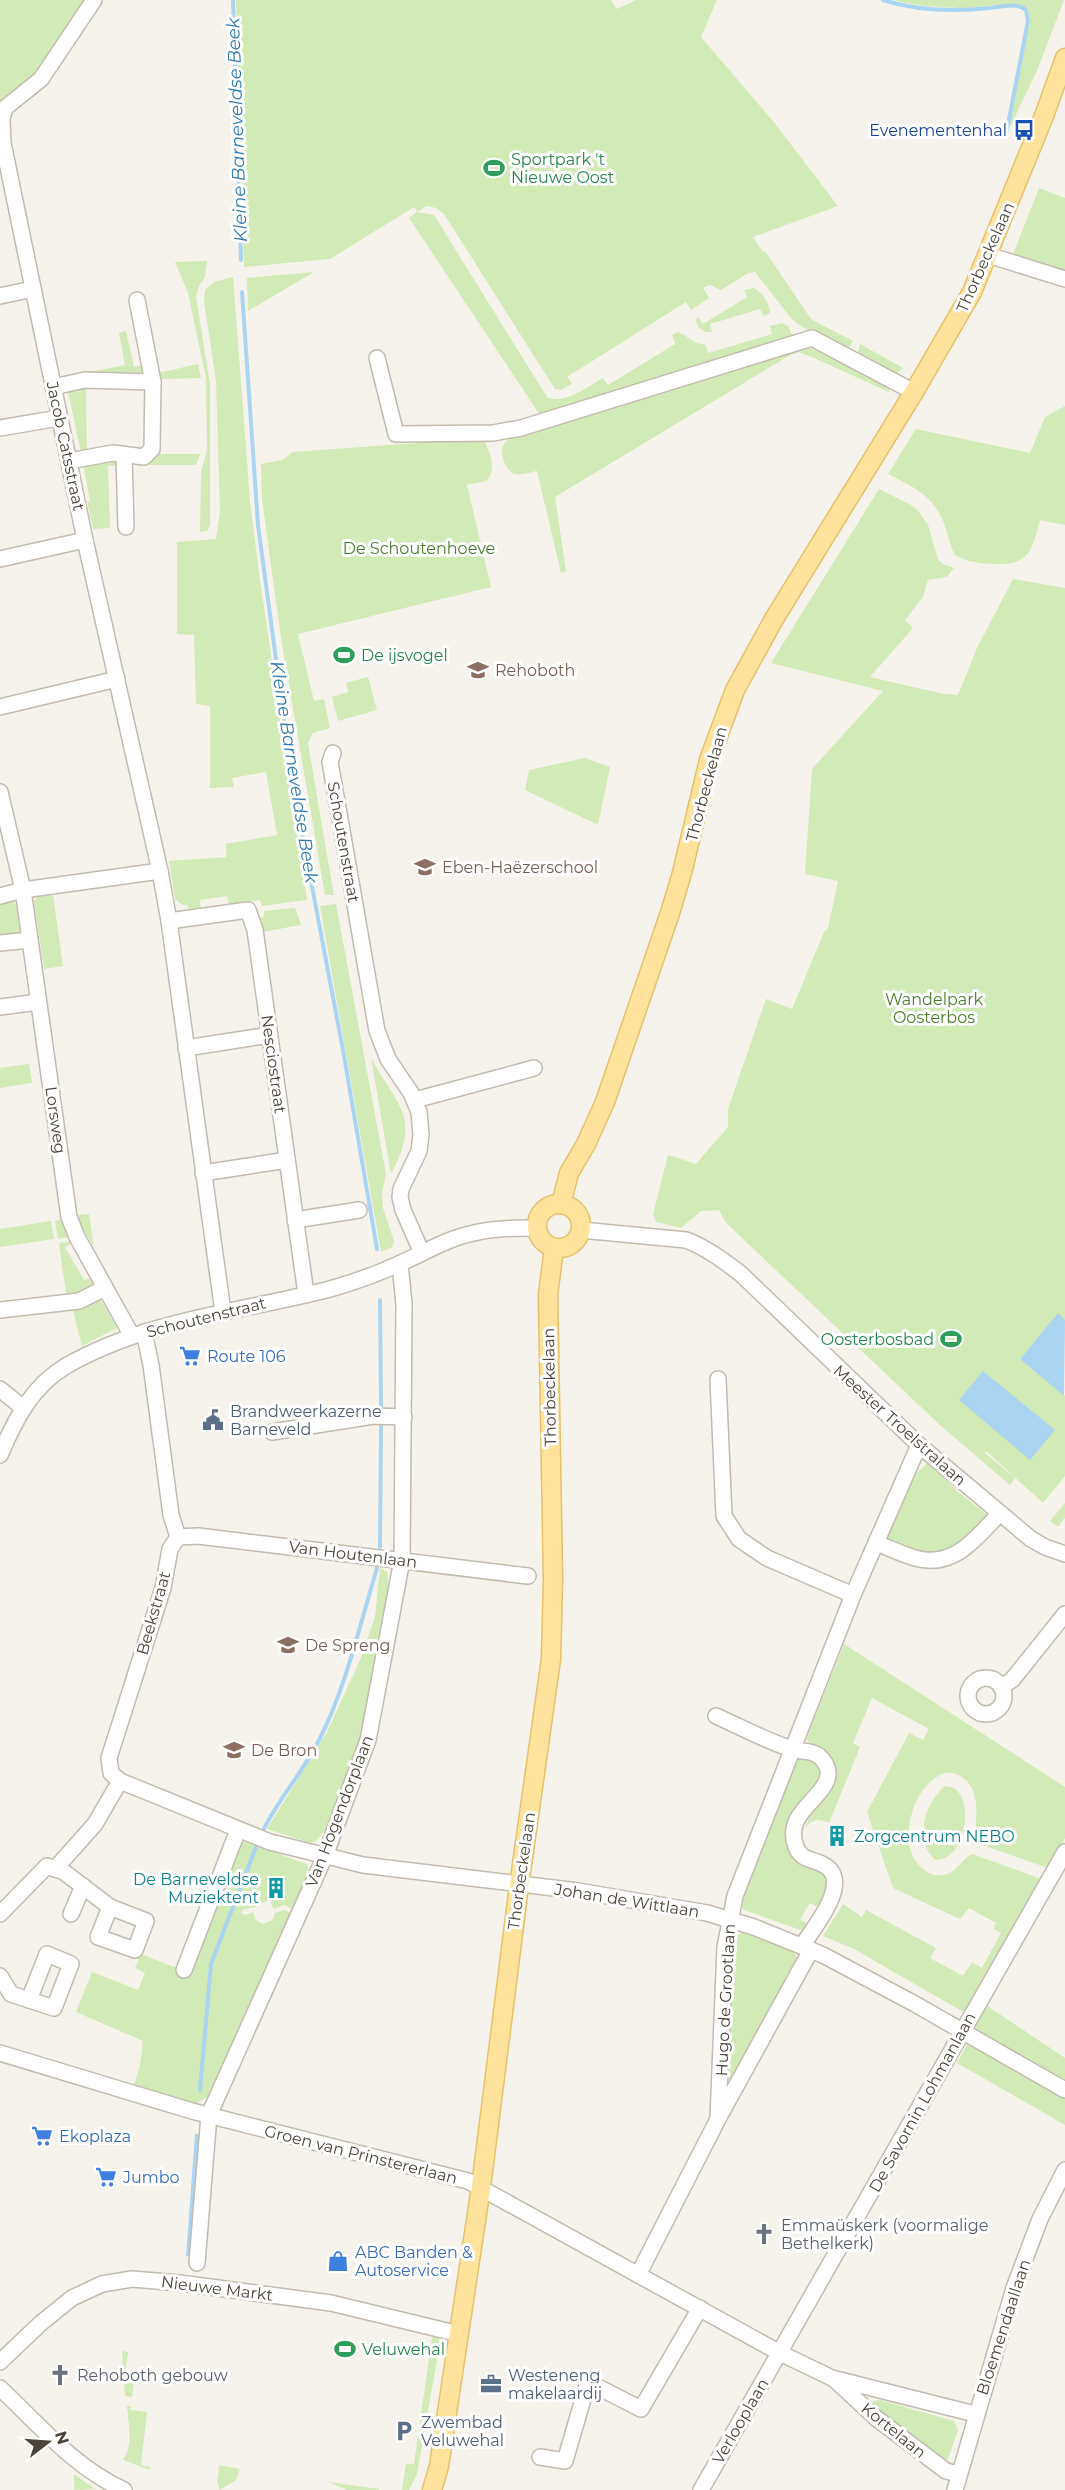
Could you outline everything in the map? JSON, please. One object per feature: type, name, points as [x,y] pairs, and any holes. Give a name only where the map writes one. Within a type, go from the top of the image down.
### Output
[{"type":"main road","name":"Thorbeckelaan","points":[[561,1204],[569,1173],[586,1144],[605,1102],[670,913],[709,760],[735,690],[774,619],[954,326],[988,255],[1065,58]]},
{"type":"main road","name":"Thorbeckelaan","points":[[1044,116],[1065,83]]},
{"type":"main road","points":[[561,1204],[576,1212],[581,1230],[571,1244],[563,1248],[554,1248],[540,1237],[537,1228],[538,1218],[543,1210],[551,1205],[561,1204]]},
{"type":"main road","name":"Thorbeckelaan","points":[[432,2490],[439,2466],[482,2187],[519,1886],[551,1659],[553,1580],[548,1295],[554,1248]]},
{"type":"street","name":"Jacob Catsstraat","points":[[94,0],[41,79],[4,108],[2,143],[85,540],[160,871],[169,921],[223,1312]]},
{"type":"street","points":[[988,255],[1065,279]]},
{"type":"street","points":[[0,296],[33,289]]},
{"type":"street","points":[[69,461],[113,453],[144,457],[152,448],[153,382],[137,300]]},
{"type":"street","points":[[377,358],[396,434],[493,433],[522,428],[812,338],[914,392]]},
{"type":"street","points":[[53,387],[85,380],[153,382]]},
{"type":"street","points":[[0,428],[59,418]]},
{"type":"street","points":[[124,456],[126,527]]},
{"type":"street","points":[[0,559],[85,540]]},
{"type":"street","points":[[0,707],[117,679]]},
{"type":"street","name":"Schoutenstraat","points":[[333,753],[330,762],[377,1031],[388,1059],[415,1100],[419,1112],[422,1135],[419,1151],[401,1189],[400,1197],[403,1210],[422,1253]]},
{"type":"street","name":"Lorsweg","points":[[0,792],[23,890],[69,1217],[76,1238],[105,1288],[138,1334]]},
{"type":"street","points":[[0,896],[23,890],[160,871]]},
{"type":"street","name":"Nesciostraat","points":[[169,921],[248,910],[255,930],[306,1294]]},
{"type":"street","points":[[0,944],[30,940]]},
{"type":"street","points":[[0,1007],[38,1002]]},
{"type":"street","points":[[186,1048],[270,1035]]},
{"type":"street","points":[[415,1100],[534,1068]]},
{"type":"street","points":[[203,1173],[287,1160]]},
{"type":"street","points":[[295,1220],[359,1210]]},
{"type":"street","name":"Schoutenstraat","points":[[0,1455],[23,1408],[47,1379],[66,1366],[138,1334],[189,1318],[340,1286],[400,1264],[446,1241],[472,1233],[492,1229],[537,1228]]},
{"type":"street","name":"Meester Troelstralaan","points":[[581,1230],[686,1240],[703,1246],[741,1274],[919,1445],[1031,1539],[1065,1554]]},
{"type":"street","name":"Van Hogendorplaan","points":[[197,2263],[209,2115],[325,1856],[368,1740],[402,1560],[404,1304],[400,1264]]},
{"type":"street","points":[[0,1310],[79,1301],[105,1288]]},
{"type":"street","points":[[138,1334],[151,1365],[171,1515],[178,1537]]},
{"type":"street","points":[[718,1379],[724,1516],[739,1539],[767,1558],[853,1595]]},
{"type":"street","points":[[0,1389],[23,1408]]},
{"type":"street","points":[[272,1432],[373,1416],[404,1417]]},
{"type":"street","name":"Hugo de Grootlaan","points":[[718,2119],[725,1947],[735,1896],[853,1595],[919,1445]]},
{"type":"street","points":[[876,1543],[920,1559],[933,1560],[951,1557],[966,1549],[1000,1513]]},
{"type":"street","name":"Van Houtenlaan","points":[[178,1537],[198,1536],[528,1576]]},
{"type":"street","name":"Beekstraat","points":[[120,1781],[111,1773],[109,1758],[163,1588],[170,1548],[178,1537]]},
{"type":"street","points":[[1001,1687],[1012,1680],[1065,1614]]},
{"type":"street","points":[[716,1716],[792,1749],[817,1754],[826,1763],[829,1773],[825,1784],[804,1806],[795,1825],[796,1846],[802,1856],[831,1869],[835,1878],[832,1899],[807,1948]]},
{"type":"street","points":[[0,1914],[95,1824],[120,1781]]},
{"type":"street","name":"Johan de Wittlaan","points":[[120,1781],[270,1842],[363,1865],[602,1895],[707,1912],[729,1919],[807,1948],[915,2004],[1065,2090]]},
{"type":"street","points":[[184,1970],[240,1831]]},
{"type":"street","name":"De Savornin Lohmanlaan","points":[[780,2353],[1065,1852]]},
{"type":"street","points":[[51,1867],[64,1872],[110,1907]]},
{"type":"street","points":[[71,1914],[83,1886]]},
{"type":"street","name":"Hugo de Grootlaan","points":[[638,2275],[807,1948]]},
{"type":"street","points":[[0,1976],[11,1994],[29,2000]]},
{"type":"street","name":"Groen van Prinstererlaan","points":[[0,2053],[209,2115],[468,2181],[780,2353]]},
{"type":"street","name":"Bloemendaallaan","points":[[955,2490],[975,2414],[1017,2278],[1040,2218],[1065,2170]]},
{"type":"street","name":"Nieuwe Markt","points":[[0,2362],[41,2323],[72,2298],[102,2284],[132,2279],[331,2302],[459,2334]]},
{"type":"street","points":[[540,2457],[565,2461],[588,2382],[641,2409],[700,2308]]},
{"type":"street","name":"Kortelaan","points":[[780,2353],[832,2378],[975,2414]]},
{"type":"street","name":"Verlooplaan","points":[[701,2490],[780,2353]]},
{"type":"street","name":"Kortelaan","points":[[832,2378],[876,2418],[946,2472],[959,2474]]},
{"type":"street","points":[[0,2388],[105,2486],[124,2490]]},
{"type":"green space","points":[[0,0],[86,0],[38,75],[0,107]]},
{"type":"green space","name":"Sportpark 't Nieuwe Oost","points":[[236,0],[611,0],[617,9],[636,0],[717,0],[701,37],[773,121],[838,206],[753,237],[811,319],[853,341],[848,349],[802,327],[791,318],[755,272],[748,273],[721,290],[710,285],[703,288],[709,298],[691,310],[686,302],[567,377],[572,384],[561,390],[555,389],[444,214],[436,208],[427,206],[417,212],[414,207],[330,259],[244,267]]},
{"type":"green space","points":[[893,0],[1064,0],[1037,71],[1006,135],[1030,21],[1028,9],[1013,5],[943,7]]},
{"type":"green space","points":[[1039,188],[1065,198],[1065,275],[1012,257]]},
{"type":"green space","points":[[417,212],[434,215],[547,397],[561,399],[569,397],[603,378],[608,385],[675,344],[672,335],[678,332],[695,342],[706,345],[708,353],[772,334],[770,326],[782,323],[788,326],[793,337],[540,415],[409,218]]},
{"type":"green space","points":[[207,261],[205,277],[196,297],[210,384],[210,525],[207,531],[200,532],[201,471],[207,451],[206,378],[188,293],[175,262]]},
{"type":"green space","points":[[314,272],[248,311],[247,278]]},
{"type":"green space","points":[[233,277],[250,501],[307,900],[262,906],[260,900],[229,904],[227,896],[200,900],[201,908],[189,910],[188,906],[179,903],[175,898],[169,861],[226,857],[226,844],[277,835],[266,772],[232,778],[234,787],[210,788],[210,706],[196,704],[194,635],[177,634],[177,542],[216,539],[220,512],[216,381],[204,302],[205,290],[214,282]]},
{"type":"green space","points":[[754,288],[765,299],[770,313],[764,316],[760,309],[710,324],[712,332],[705,332],[698,327],[696,320],[698,317],[703,324],[747,297],[744,290]]},
{"type":"green space","points":[[126,331],[134,367],[142,365],[142,372],[138,375],[134,372],[90,372],[125,365],[119,333]]},
{"type":"green space","points":[[860,344],[903,368],[895,375],[857,355]]},
{"type":"green space","points":[[798,346],[812,349],[884,381],[889,386],[889,392],[799,352],[790,355],[555,497],[566,571],[561,573],[537,471],[519,474],[510,471],[502,454],[506,441],[523,431]]},
{"type":"green space","points":[[198,364],[201,378],[160,379],[158,373]]},
{"type":"green space","points":[[86,388],[87,451],[81,452],[68,392]]},
{"type":"green space","points":[[1065,406],[1065,525],[1040,520],[1031,549],[1021,559],[1014,562],[977,563],[955,555],[944,524],[932,503],[920,492],[888,474],[916,429],[1030,453],[1045,417]]},
{"type":"green space","name":"De Schoutenhoeve","points":[[472,439],[485,442],[492,462],[491,472],[486,481],[467,485],[491,587],[298,634],[314,701],[324,699],[330,728],[313,733],[308,743],[334,895],[325,895],[281,638],[262,499],[261,464],[282,460],[293,452]]},
{"type":"green space","points":[[158,454],[200,454],[196,465],[148,465]]},
{"type":"green space","points":[[116,460],[119,465],[108,466],[110,528],[93,529],[83,463]]},
{"type":"green space","name":"Wandelpark Oosterbos","points":[[879,489],[911,505],[919,512],[928,525],[938,559],[943,564],[954,568],[947,577],[928,580],[923,597],[905,620],[913,628],[870,677],[944,694],[958,695],[977,648],[1013,579],[1065,588],[1065,1320],[1058,1314],[1020,1359],[1065,1396],[1065,1476],[1043,1503],[986,1451],[985,1453],[1015,1478],[1010,1485],[940,1425],[726,1223],[719,1210],[701,1211],[681,1228],[656,1222],[653,1214],[668,1155],[696,1164],[728,1127],[728,1109],[766,999],[792,1009],[824,932],[828,928],[838,881],[805,874],[812,769],[883,691],[771,663]]},
{"type":"green space","points":[[368,677],[377,710],[338,721],[332,697],[348,692],[346,683]]},
{"type":"green space","points":[[585,758],[610,767],[598,825],[525,790],[529,770]]},
{"type":"green space","points":[[53,895],[63,966],[44,969],[34,901],[38,897]]},
{"type":"green space","points":[[10,899],[16,905],[20,932],[10,938],[0,935],[0,902]]},
{"type":"green space","points":[[336,904],[386,1174],[382,1193],[383,1208],[394,1241],[392,1247],[381,1252],[320,906]]},
{"type":"green space","points":[[295,908],[301,925],[262,932],[255,919],[264,917],[264,911]]},
{"type":"green space","points":[[371,1058],[403,1113],[405,1139],[391,1174]]},
{"type":"green space","points":[[29,1064],[32,1083],[0,1088],[0,1068]]},
{"type":"green space","points":[[89,1214],[94,1247],[79,1222],[78,1215]]},
{"type":"green space","points":[[64,1219],[70,1237],[58,1239],[55,1221]]},
{"type":"green space","points":[[51,1221],[54,1239],[0,1247],[0,1229]]},
{"type":"green space","points":[[72,1241],[73,1243],[65,1247],[84,1280],[90,1278],[93,1285],[79,1292],[66,1294],[59,1243]]},
{"type":"green space","points":[[99,1297],[117,1328],[82,1346],[73,1310]]},
{"type":"green space","points":[[927,1463],[931,1464],[957,1491],[987,1515],[988,1519],[964,1543],[942,1553],[922,1552],[885,1540],[916,1474]]},
{"type":"green space","points":[[1065,1503],[1065,1518],[1058,1527],[1050,1521]]},
{"type":"green space","points":[[380,1568],[387,1572],[389,1595],[364,1722],[352,1769],[329,1831],[325,1830],[315,1842],[308,1842],[267,1829],[327,1732],[361,1658],[375,1617]]},
{"type":"green space","points":[[844,1644],[1065,1787],[1065,1838],[1048,1868],[974,1842],[975,1795],[966,1780],[954,1773],[945,1773],[930,1782],[916,1803],[911,1815],[909,1842],[918,1864],[927,1872],[935,1875],[947,1874],[972,1854],[1042,1879],[965,2013],[854,1949],[823,1936],[843,1904],[862,1917],[866,1910],[936,1948],[930,1958],[963,1976],[972,1962],[982,1968],[1001,1933],[994,1929],[996,1923],[969,1908],[960,1919],[893,1888],[867,1812],[909,1733],[923,1740],[929,1729],[872,1698],[853,1743],[860,1747],[829,1823],[815,1820],[805,1830],[813,1805],[835,1784],[832,1763],[819,1748],[806,1740]]},
{"type":"green space","points":[[798,1757],[813,1761],[820,1767],[821,1775],[788,1822],[804,1865],[820,1872],[830,1880],[819,1908],[810,1903],[800,1919],[810,1925],[806,1932],[744,1910],[741,1905]]},
{"type":"green space","points":[[945,1786],[955,1789],[962,1798],[965,1823],[962,1837],[955,1849],[947,1857],[935,1860],[925,1843],[924,1822],[932,1802]]},
{"type":"green space","points":[[242,1841],[307,1864],[309,1872],[292,1909],[284,1905],[274,1909],[271,1904],[273,1899],[269,1897],[266,1902],[242,1910],[241,1913],[246,1915],[253,1912],[256,1920],[263,1924],[272,1920],[275,1913],[284,1910],[294,1914],[219,2082],[209,2096],[195,2104],[134,2085],[140,2065],[143,2041],[76,2012],[92,1972],[138,1990],[145,1973],[135,1968],[141,1954],[189,1973]]},
{"type":"green space","points":[[748,1932],[790,1947],[798,1960],[732,2080],[727,2079],[724,2073],[732,1942],[741,1933]]},
{"type":"green space","points":[[986,2005],[1065,2058],[1065,2082],[973,2028]]},
{"type":"green space","points":[[968,2043],[1065,2097],[1065,2125],[957,2063]]},
{"type":"green space","points":[[432,2337],[439,2338],[440,2343],[417,2474],[409,2490],[402,2490],[406,2464],[414,2464]]},
{"type":"green space","points":[[122,2351],[128,2352],[124,2381]]},
{"type":"green space","points":[[124,2381],[134,2382],[132,2397],[125,2396]]},
{"type":"green space","points":[[880,2400],[954,2421],[958,2430],[948,2459],[940,2460],[874,2407],[873,2401]]},
{"type":"green space","points":[[127,2406],[131,2406],[131,2410],[147,2412],[141,2465],[150,2467],[150,2470],[123,2460],[129,2441]]},
{"type":"green space","points":[[219,2465],[240,2469],[236,2480],[220,2490],[217,2483]]},
{"type":"green space","points":[[74,2474],[95,2489],[74,2490]]},
{"type":"green space","points":[[329,2482],[379,2489],[379,2490],[347,2490]]},
{"type":"water","points":[[1058,1313],[1065,1320],[1064,1396],[1020,1359]]},
{"type":"water","points":[[983,1371],[1055,1430],[1030,1460],[959,1400]]},
{"type":"water","points":[[195,2134],[201,2134],[193,2257],[186,2256]]},
{"type":"waterway","name":"Kleine Barneveldse Beek","points":[[233,0],[241,260]]},
{"type":"waterway","points":[[883,0],[936,10],[1014,6],[1026,10],[1028,21],[1006,135]]},
{"type":"waterway","name":"Kleine Barneveldse Beek","points":[[242,292],[258,525],[293,786],[343,1050],[377,1249]]},
{"type":"waterway","name":"Kleine Barneveldse Beek","points":[[380,1300],[381,1408]]},
{"type":"waterway","name":"Kleine Barneveldse Beek","points":[[380,1547],[381,1425]]},
{"type":"waterway","name":"Kleine Barneveldse Beek","points":[[261,1835],[312,1754],[328,1722],[351,1657],[377,1568]]},
{"type":"waterway","name":"Kleine Barneveldse Beek","points":[[200,2090],[211,1964],[258,1842]]},
{"type":"place","name":"Evenementenhal","points":[[1024,130]]},
{"type":"place","name":"Sportpark 't Nieuwe Oost","points":[[494,168]]},
{"type":"place","name":"De ijsvogel","points":[[344,655]]},
{"type":"place","name":"Rehoboth","points":[[478,670]]},
{"type":"place","name":"Eben-Haëzerschool","points":[[425,867]]},
{"type":"place","name":"Oosterbosbad","points":[[951,1339]]},
{"type":"place","name":"Route 106","points":[[190,1356]]},
{"type":"place","name":"Brandweerkazerne Barneveld","points":[[213,1420]]},
{"type":"place","name":"De Spreng","points":[[288,1645]]},
{"type":"place","name":"De Bron","points":[[234,1750]]},
{"type":"place","name":"Zorgcentrum NEBO","points":[[837,1836]]},
{"type":"place","name":"De Barneveldse Muziektent","points":[[276,1888]]},
{"type":"place","name":"Ekoplaza","points":[[42,2136]]},
{"type":"place","name":"Jumbo","points":[[106,2177]]},
{"type":"place","name":"Emmaüskerk (voormalige Bethelkerk)","points":[[764,2234]]},
{"type":"place","name":"ABC Banden & Autoservice","points":[[338,2261]]},
{"type":"place","name":"Veluwehal","points":[[345,2349]]},
{"type":"place","name":"Rehoboth gebouw","points":[[60,2375]]},
{"type":"place","name":"Westeneng makelaardij","points":[[491,2384]]},
{"type":"place","name":"Zwembad Veluwehal","points":[[404,2431]]}]
